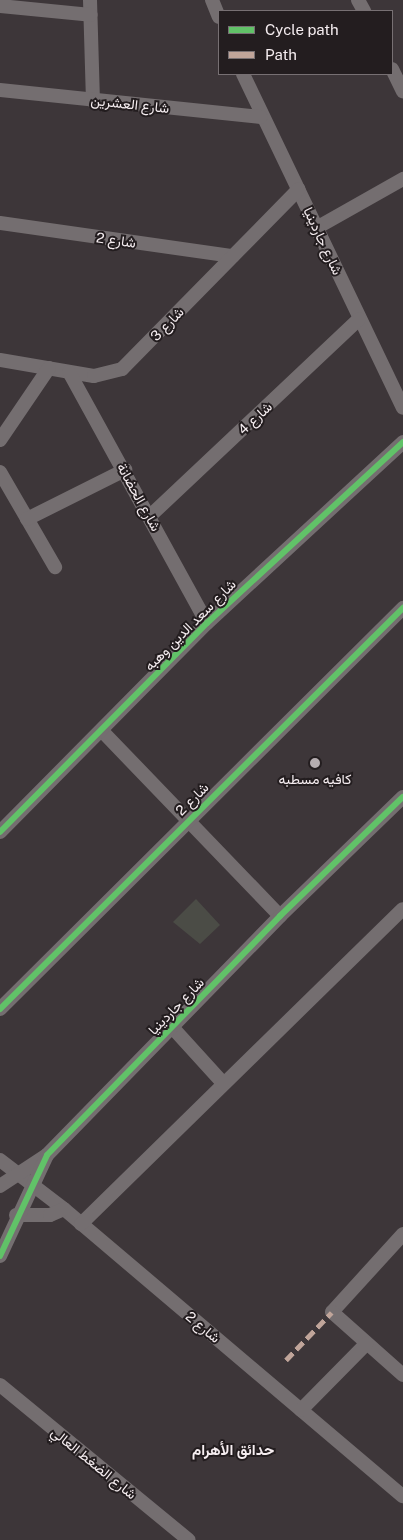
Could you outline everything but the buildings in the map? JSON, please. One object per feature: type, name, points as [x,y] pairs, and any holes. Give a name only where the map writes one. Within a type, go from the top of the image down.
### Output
[{"type":"street","points":[[90,0],[93,101]]},
{"type":"street","points":[[212,0],[218,15]]},
{"type":"street","points":[[0,6],[91,15]]},
{"type":"street","points":[[393,71],[403,92]]},
{"type":"street","name":"شارع جاردينيا","points":[[243,75],[261,117],[318,227],[359,319],[403,408]]},
{"type":"street","name":"شارع العشرين","points":[[0,90],[261,117]]},
{"type":"street","points":[[318,227],[403,179]]},
{"type":"street","name":"شارع 3","points":[[0,360],[104,376],[122,369],[299,190]]},
{"type":"street","name":"شارع 2","points":[[0,223],[233,256]]},
{"type":"street","name":"شارع 4","points":[[150,516],[359,319]]},
{"type":"street","points":[[0,440],[49,368]]},
{"type":"street","name":"شارع الحضانة","points":[[69,372],[125,470],[206,623]]},
{"type":"street","name":"شارع سعد الدين وهبه","points":[[0,832],[103,732],[206,623],[403,442]]},
{"type":"street","points":[[27,519],[125,470]]},
{"type":"street","points":[[0,472],[55,567]]},
{"type":"street","name":"شارع 2","points":[[0,1009],[403,608]]},
{"type":"street","points":[[103,732],[280,916]]},
{"type":"street","name":"شارع جاردينيا","points":[[0,1186],[47,1155],[280,916],[403,796]]},
{"type":"street","points":[[82,1224],[403,909]]},
{"type":"street","points":[[172,1027],[223,1084]]},
{"type":"street","name":"شارع جاردينيا","points":[[0,1256],[16,1215],[47,1155]]},
{"type":"street","name":"شارع 2","points":[[0,1160],[82,1224],[403,1496]]},
{"type":"street","points":[[16,1215],[50,1215],[64,1209]]},
{"type":"street","points":[[400,1368],[366,1344],[332,1312],[403,1234]]},
{"type":"street","points":[[301,1410],[366,1344]]},
{"type":"street","name":"شارع الضغط العالي","points":[[0,1385],[189,1540]]},
{"type":"marked path","points":[[286,1360],[332,1312]]},
{"type":"cycle path","points":[[0,832],[207,623],[403,442]]},
{"type":"cycle path","points":[[0,1009],[403,608]]},
{"type":"cycle path","points":[[0,1256],[47,1155],[280,916],[403,797]]},
{"type":"place","name":"كافيه مسطبه","points":[[315,763]]},
{"type":"district","name":"حدائق الأهرام","points":[[233,1450]]}]
